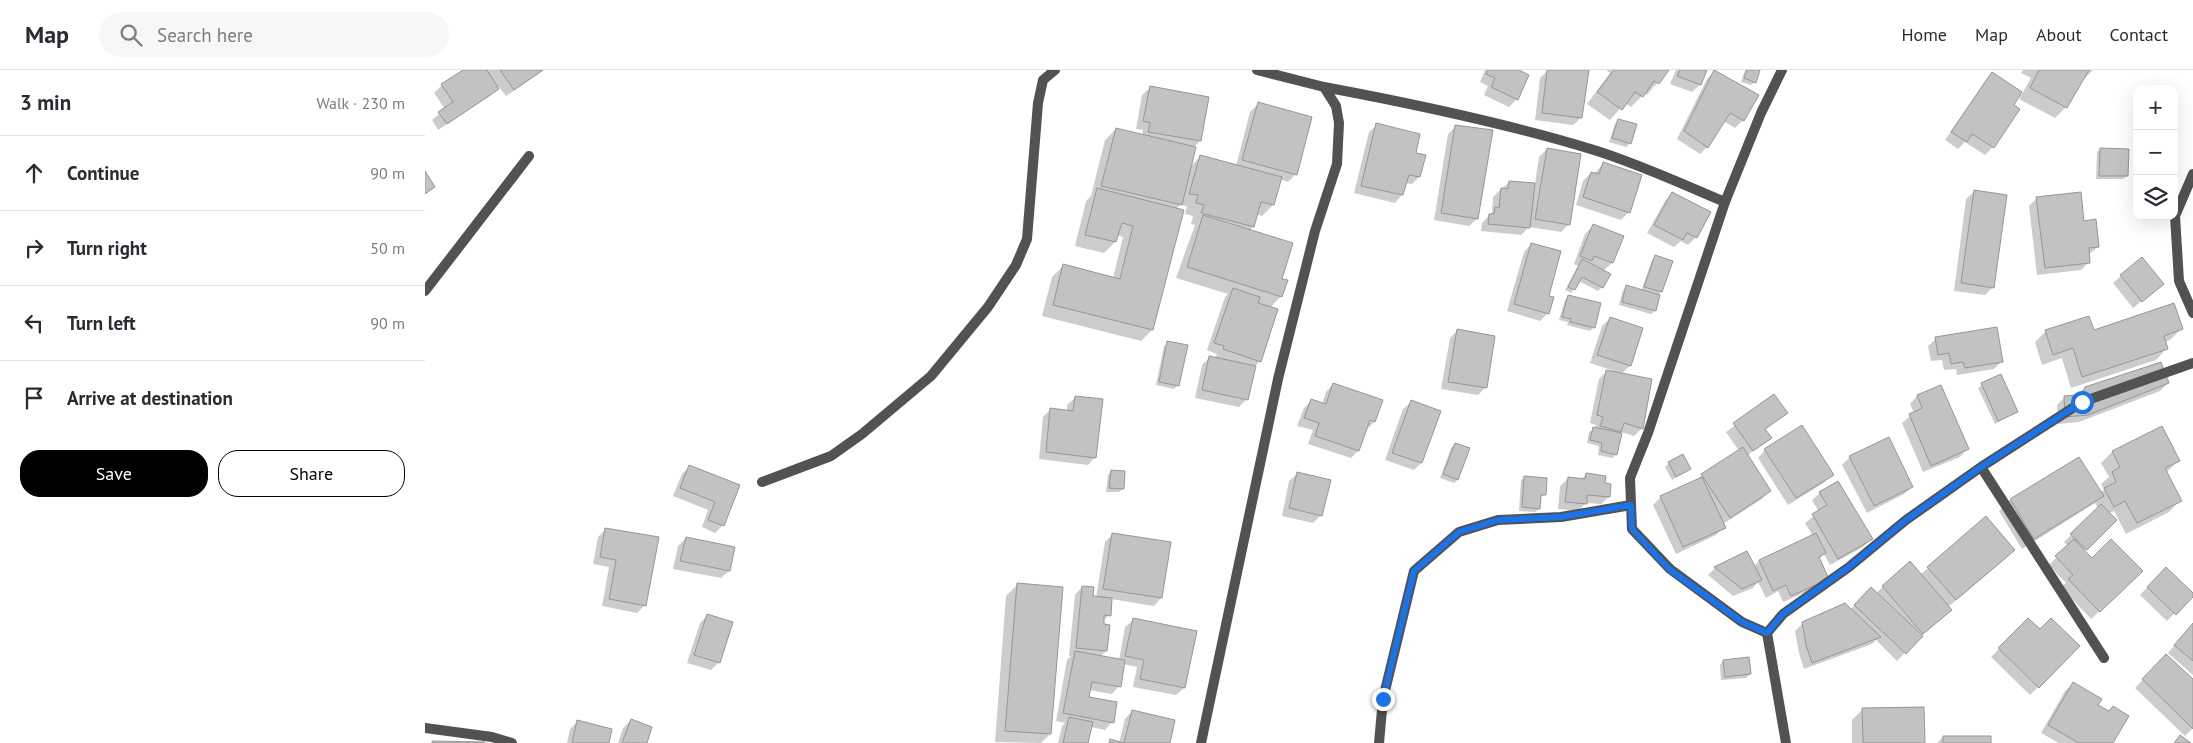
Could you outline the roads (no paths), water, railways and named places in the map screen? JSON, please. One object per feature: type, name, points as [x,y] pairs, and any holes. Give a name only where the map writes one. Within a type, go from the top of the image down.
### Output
[{"type":"street","points":[[761,482],[831,456],[862,434],[931,376],[988,307],[1016,265],[1027,239],[1038,103],[1043,80],[1055,70]]},
{"type":"street","points":[[1257,70],[1324,87],[1412,104],[1595,150],[1655,172],[1725,202]]},
{"type":"street","points":[[1767,633],[1742,622],[1669,569],[1632,529],[1630,478],[1648,433],[1725,202],[1745,149],[1782,70]]},
{"type":"street","points":[[1201,743],[1278,379],[1315,231],[1337,164],[1339,123],[1335,106],[1324,87]]},
{"type":"street","points":[[425,291],[529,156]]},
{"type":"street","points":[[2193,174],[2175,216],[2179,281],[2193,313]]},
{"type":"street","points":[[1786,743],[1767,633],[1783,614],[1849,567],[1906,520],[1981,467],[2082,402],[2193,363]]},
{"type":"street","points":[[1981,467],[2104,658]]},
{"type":"street","points":[[1379,743],[1383,699],[1414,571],[1459,532],[1498,520],[1561,517],[1631,505]]},
{"type":"street","points":[[425,728],[492,737],[511,743]]}]
